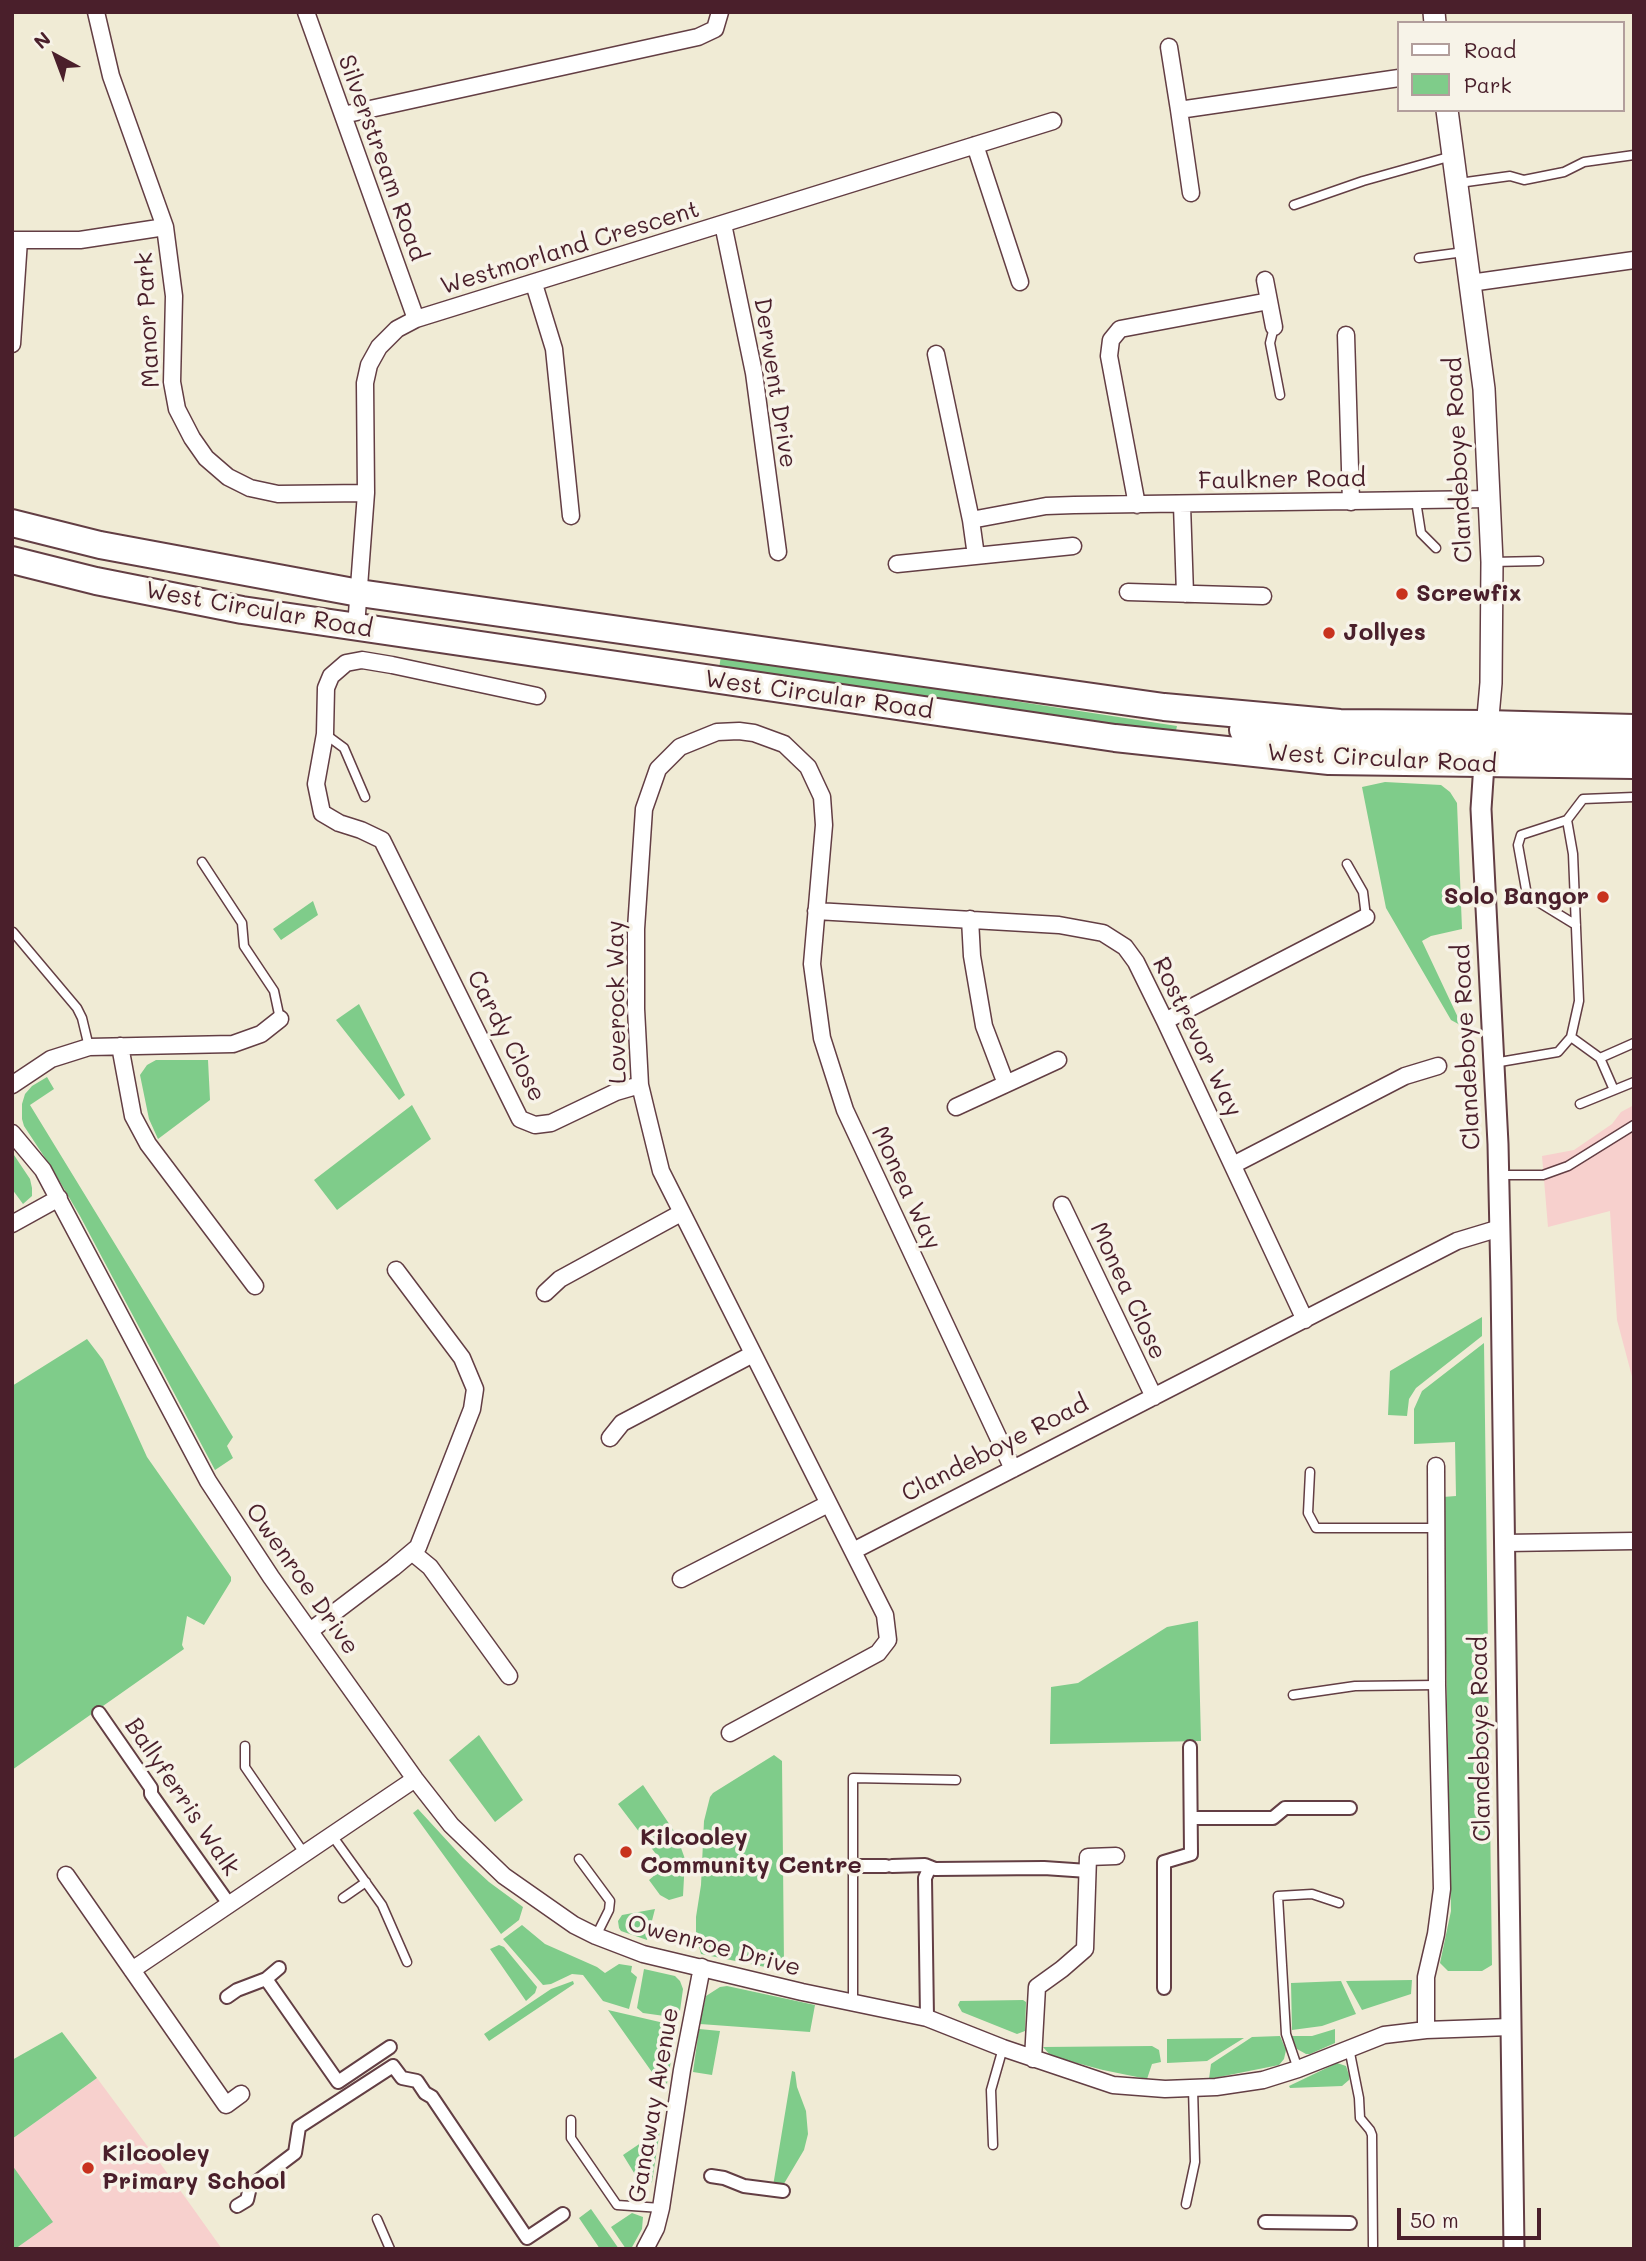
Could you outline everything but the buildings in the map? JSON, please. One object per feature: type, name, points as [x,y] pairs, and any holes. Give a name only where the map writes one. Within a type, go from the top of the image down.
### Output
[{"type":"highway","name":"West Circular Road","points":[[12,523],[100,545],[359,593],[1164,707],[1340,723],[1634,765]]},
{"type":"highway","name":"West Circular Road","points":[[12,560],[242,610],[1115,738],[1329,761],[1634,729]]},
{"type":"highway","points":[[1485,744],[1634,747]]},
{"type":"main road","name":"Clandeboye Road","points":[[1447,112],[1483,389],[1490,499],[1492,673],[1485,744]]},
{"type":"street","name":"Manor Park","points":[[96,12],[111,76],[165,227],[174,296],[172,382],[177,409],[192,438],[206,458],[228,477],[250,488],[278,494],[366,493]]},
{"type":"street","name":"Silverstream Road","points":[[306,12],[415,319]]},
{"type":"street","points":[[343,115],[698,37],[715,29],[720,12]]},
{"type":"street","points":[[1169,47],[1191,193]]},
{"type":"street","points":[[1179,110],[1398,78]]},
{"type":"street","name":"Westmorland Crescent","points":[[356,627],[366,493],[365,383],[369,365],[379,347],[397,329],[415,319],[1053,121]]},
{"type":"street","points":[[975,145],[1020,282]]},
{"type":"street","name":"Derwent Drive","points":[[723,224],[754,373],[778,552]]},
{"type":"street","points":[[12,344],[16,240],[80,240],[165,227]]},
{"type":"street","points":[[1471,283],[1634,260]]},
{"type":"street","points":[[1265,280],[1274,327]]},
{"type":"street","points":[[534,284],[554,349],[571,516]]},
{"type":"street","points":[[1136,505],[1109,356],[1111,340],[1120,329],[1269,300]]},
{"type":"street","points":[[1346,335],[1351,502]]},
{"type":"street","points":[[936,354],[976,556]]},
{"type":"street","name":"Faulkner Road","points":[[971,520],[1046,506],[1490,499]]},
{"type":"street","points":[[1182,505],[1185,594]]},
{"type":"street","points":[[897,564],[1073,546]]},
{"type":"street","points":[[1128,592],[1263,596]]},
{"type":"street","points":[[325,734],[326,688],[331,676],[340,667],[362,660],[537,696]]},
{"type":"street","name":"Loverock Way","points":[[730,1733],[878,1653],[888,1640],[885,1615],[661,1171],[640,1085],[636,929],[644,808],[658,769],[680,747],[717,733],[754,733],[784,744],[808,767],[822,797],[824,825],[816,911]]},
{"type":"street","name":"Cardy Close","points":[[325,734],[316,784],[323,813],[339,823],[382,840],[520,1119],[535,1125],[551,1123],[616,1092],[640,1085]]},
{"type":"street","name":"Clandeboye Road","points":[[1485,744],[1481,809],[1499,1175],[1514,2249]]},
{"type":"street","name":"Rostrevor Way","points":[[816,911],[1059,925],[1103,933],[1125,947],[1136,962],[1166,1021],[1305,1320]]},
{"type":"street","name":"Monea Way","points":[[816,911],[812,964],[822,1038],[845,1110],[1013,1469]]},
{"type":"street","points":[[1166,1021],[1366,917]]},
{"type":"street","points":[[970,919],[972,956],[984,1026],[1006,1084]]},
{"type":"street","points":[[12,1085],[51,1059],[89,1047],[233,1044],[261,1034],[280,1020]]},
{"type":"street","points":[[120,1046],[133,1116],[148,1144],[255,1286]]},
{"type":"street","points":[[956,1107],[1058,1060]]},
{"type":"street","points":[[1233,1165],[1405,1076],[1438,1066]]},
{"type":"street","name":"Owenroe Drive","points":[[12,1133],[43,1170],[59,1198],[208,1481],[234,1524],[415,1779],[451,1825],[503,1876],[574,1925],[643,1954],[927,2018],[1033,2059],[1113,2085],[1165,2089],[1263,2080],[1384,2035],[1426,2030],[1510,2027]]},
{"type":"street","points":[[12,1224],[59,1198]]},
{"type":"street","name":"Monea Close","points":[[1062,1205],[1154,1397]]},
{"type":"street","points":[[545,1293],[560,1279],[681,1213]]},
{"type":"street","name":"Clandeboye Road","points":[[853,1551],[1457,1241],[1500,1228]]},
{"type":"street","points":[[310,1631],[413,1553],[424,1532],[472,1409],[475,1389],[462,1358],[396,1270]]},
{"type":"street","points":[[610,1438],[622,1423],[753,1354]]},
{"type":"street","points":[[1426,2030],[1426,1977],[1436,1934],[1442,1889],[1437,1685],[1436,1466]]},
{"type":"street","points":[[681,1579],[828,1504]]},
{"type":"street","points":[[1505,1543],[1634,1541]]},
{"type":"street","points":[[413,1553],[430,1567],[509,1676]]},
{"type":"street","name":"Ballyferris Walk","points":[[99,1713],[151,1788],[151,1794],[229,1904]]},
{"type":"street","points":[[1164,1988],[1164,1862],[1191,1854],[1190,1747]]},
{"type":"street","points":[[132,1970],[415,1779]]},
{"type":"street","points":[[1191,1818],[1273,1818],[1285,1808],[1336,1808],[1348,1803]]},
{"type":"street","points":[[1033,2059],[1037,1987],[1086,1949],[1088,1857],[1116,1856]]},
{"type":"street","points":[[853,1866],[925,1865],[935,1869],[1044,1868],[1087,1871]]},
{"type":"street","points":[[927,2018],[925,1878],[930,1867]]},
{"type":"street","points":[[66,1875],[226,2105],[241,2094]]},
{"type":"street","name":"Ganaway Avenue","points":[[645,2249],[656,2228],[661,2208],[682,2070],[702,1967]]},
{"type":"street","points":[[227,1997],[237,1990],[266,1979],[279,1968]]},
{"type":"street","points":[[266,1979],[338,2082],[390,2047]]},
{"type":"street","points":[[237,2206],[247,2200],[250,2187],[295,2154],[299,2127],[393,2066],[401,2078],[417,2081],[425,2093],[432,2097],[527,2238],[563,2214]]},
{"type":"street","points":[[711,2176],[744,2186],[783,2191]]},
{"type":"street","points":[[1265,2222],[1350,2223]]},
{"type":"lane","points":[[1294,205],[1363,181],[1453,155]]},
{"type":"lane","points":[[1456,183],[1510,176],[1524,180],[1564,172],[1584,162],[1634,155]]},
{"type":"lane","points":[[1419,258],[1467,252]]},
{"type":"lane","points":[[1274,327],[1270,344],[1280,396]]},
{"type":"lane","points":[[1416,501],[1421,533],[1436,548]]},
{"type":"lane","points":[[1492,562],[1539,561]]},
{"type":"lane","points":[[325,734],[344,748],[365,797]]},
{"type":"lane","points":[[1576,925],[1527,895],[1518,845],[1521,835],[1567,820],[1583,799],[1634,797]]},
{"type":"lane","points":[[1494,1063],[1558,1052],[1571,1038],[1579,1001],[1573,854],[1567,820]]},
{"type":"lane","points":[[202,862],[242,923],[244,946],[274,991],[280,1020]]},
{"type":"lane","points":[[1347,864],[1363,892],[1366,917]]},
{"type":"lane","points":[[13,932],[77,1007],[89,1047]]},
{"type":"lane","points":[[1571,1038],[1600,1058],[1614,1090]]},
{"type":"lane","points":[[1600,1058],[1634,1043]]},
{"type":"lane","points":[[1580,1104],[1634,1082]]},
{"type":"lane","points":[[1499,1175],[1543,1175],[1568,1166],[1634,1125]]},
{"type":"lane","points":[[1310,1472],[1308,1513],[1316,1528],[1436,1528]]},
{"type":"lane","points":[[1293,1695],[1355,1686],[1437,1685]]},
{"type":"lane","points":[[244,1746],[245,1767],[304,1853]]},
{"type":"lane","points":[[853,2003],[853,1778],[956,1780]]},
{"type":"lane","points":[[331,1834],[382,1905],[407,1962]]},
{"type":"lane","points":[[579,1859],[610,1901],[609,1910],[596,1936]]},
{"type":"lane","points":[[343,1898],[366,1882]]},
{"type":"lane","points":[[1298,2069],[1286,2034],[1278,1896],[1312,1894],[1339,1903]]},
{"type":"lane","points":[[993,2146],[991,2090],[1003,2048]]},
{"type":"lane","points":[[1349,2048],[1359,2098],[1360,2118],[1372,2135],[1373,2246]]},
{"type":"lane","points":[[1186,2204],[1195,2162],[1193,2088]]},
{"type":"lane","points":[[571,2120],[571,2137],[617,2205],[661,2208]]},
{"type":"lane","points":[[377,2219],[390,2249]]},
{"type":"shaded area","points":[[1634,1105],[1634,1384],[1617,1320],[1610,1211],[1548,1227],[1542,1156],[1574,1150],[1612,1124],[1621,1112]]},
{"type":"shaded area","name":"Kilcooley Primary School","points":[[97,2078],[222,2249],[12,2249],[12,2139]]},
{"type":"green space","points":[[721,656],[1177,726],[1175,735],[719,668]]},
{"type":"green space","points":[[1385,782],[1441,785],[1457,803],[1462,929],[1431,936],[1422,941],[1462,1026],[1451,1020],[1386,908],[1362,787]]},
{"type":"green space","points":[[313,901],[318,915],[281,940],[273,929]]},
{"type":"green space","points":[[359,1004],[405,1095],[399,1100],[336,1020]]},
{"type":"green space","points":[[156,1060],[208,1060],[210,1100],[158,1139],[149,1119],[140,1075],[147,1065]]},
{"type":"green space","points":[[47,1077],[54,1089],[30,1105],[233,1437],[227,1446],[233,1458],[215,1470],[80,1216],[24,1126],[22,1104],[25,1094]]},
{"type":"green space","points":[[412,1105],[431,1139],[337,1210],[314,1180]]},
{"type":"green space","points":[[12,1152],[30,1179],[32,1188],[32,1196],[23,1204],[12,1189]]},
{"type":"green space","points":[[1482,1317],[1482,1336],[1416,1388],[1409,1399],[1407,1416],[1388,1415],[1390,1371]]},
{"type":"green space","points":[[87,1339],[103,1360],[147,1457],[231,1577],[231,1581],[204,1625],[187,1616],[182,1645],[184,1649],[12,1770],[12,1386]]},
{"type":"green space","points":[[1484,1343],[1492,1965],[1482,1971],[1448,1971],[1440,1963],[1451,1911],[1443,1497],[1456,1496],[1455,1442],[1414,1444],[1414,1409],[1422,1391]]},
{"type":"green space","points":[[1198,1621],[1201,1741],[1050,1744],[1051,1687],[1078,1683],[1167,1627]]},
{"type":"green space","points":[[479,1735],[523,1800],[495,1822],[449,1760]]},
{"type":"green space","points":[[774,1755],[782,1761],[784,1964],[780,1970],[701,1954],[696,1936],[704,1821],[710,1797]]},
{"type":"green space","points":[[643,1785],[676,1834],[685,1859],[683,1896],[669,1900],[660,1895],[649,1880],[655,1875],[652,1871],[662,1862],[618,1804]]},
{"type":"green space","points":[[418,1809],[463,1858],[489,1882],[523,1907],[519,1920],[501,1934],[413,1813]]},
{"type":"green space","points":[[655,1909],[647,1940],[619,1928],[618,1921],[622,1915]]},
{"type":"green space","points":[[522,1925],[545,1944],[605,1973],[619,1964],[632,1966],[631,1972],[637,1977],[629,2009],[603,2001],[583,1975],[572,1974],[543,1985],[503,1939]]},
{"type":"green space","points":[[499,1945],[504,1947],[537,1987],[535,1993],[526,2001],[490,1949]]},
{"type":"green space","points":[[644,1969],[675,1976],[680,1981],[683,1989],[679,2018],[643,2013],[637,2008]]},
{"type":"green space","points":[[1412,1980],[1411,1994],[1362,2010],[1346,1981]]},
{"type":"green space","points":[[573,1981],[574,1984],[489,2041],[484,2034],[551,1989]]},
{"type":"green space","points":[[1341,1981],[1356,2014],[1322,2026],[1292,2030],[1291,1983]]},
{"type":"green space","points":[[727,1986],[815,2005],[810,2032],[700,2024],[706,1996],[720,1987]]},
{"type":"green space","points":[[960,2001],[1026,2002],[1025,2031],[1017,2034],[962,2012],[958,2005]]},
{"type":"green space","points":[[608,2010],[677,2026],[667,2084],[659,2072],[654,2075]]},
{"type":"green space","points":[[699,2029],[720,2031],[712,2075],[693,2072]]},
{"type":"green space","points":[[1335,2029],[1335,2043],[1310,2054],[1297,2049],[1291,2036],[1312,2036]]},
{"type":"green space","points":[[62,2032],[97,2078],[12,2139],[12,2060]]},
{"type":"green space","points":[[1280,2036],[1286,2050],[1279,2065],[1209,2079],[1211,2064],[1252,2037]]},
{"type":"green space","points":[[1244,2038],[1207,2061],[1167,2063],[1167,2039]]},
{"type":"green space","points":[[1152,2046],[1159,2050],[1161,2062],[1152,2064],[1147,2079],[1051,2056],[1043,2047]]},
{"type":"green space","points":[[1337,2063],[1346,2066],[1349,2075],[1349,2080],[1342,2086],[1290,2088],[1289,2086]]},
{"type":"green space","points":[[792,2071],[795,2072],[797,2087],[806,2111],[808,2134],[804,2150],[782,2187],[773,2186]]},
{"type":"green space","points":[[660,2130],[652,2182],[644,2189],[623,2155]]},
{"type":"green space","points":[[12,2165],[53,2222],[15,2249],[12,2249]]},
{"type":"green space","points":[[591,2209],[619,2249],[600,2249],[579,2218]]},
{"type":"green space","points":[[632,2213],[643,2217],[642,2229],[631,2249],[626,2249],[611,2227]]},
{"type":"place","name":"Screwfix","points":[[1402,594]]},
{"type":"place","name":"Jollyes","points":[[1329,633]]},
{"type":"place","name":"Solo Bangor","points":[[1603,897]]},
{"type":"place","name":"Kilcooley Community Centre","points":[[626,1852]]},
{"type":"place","name":"Kilcooley Primary School","points":[[88,2168]]}]
